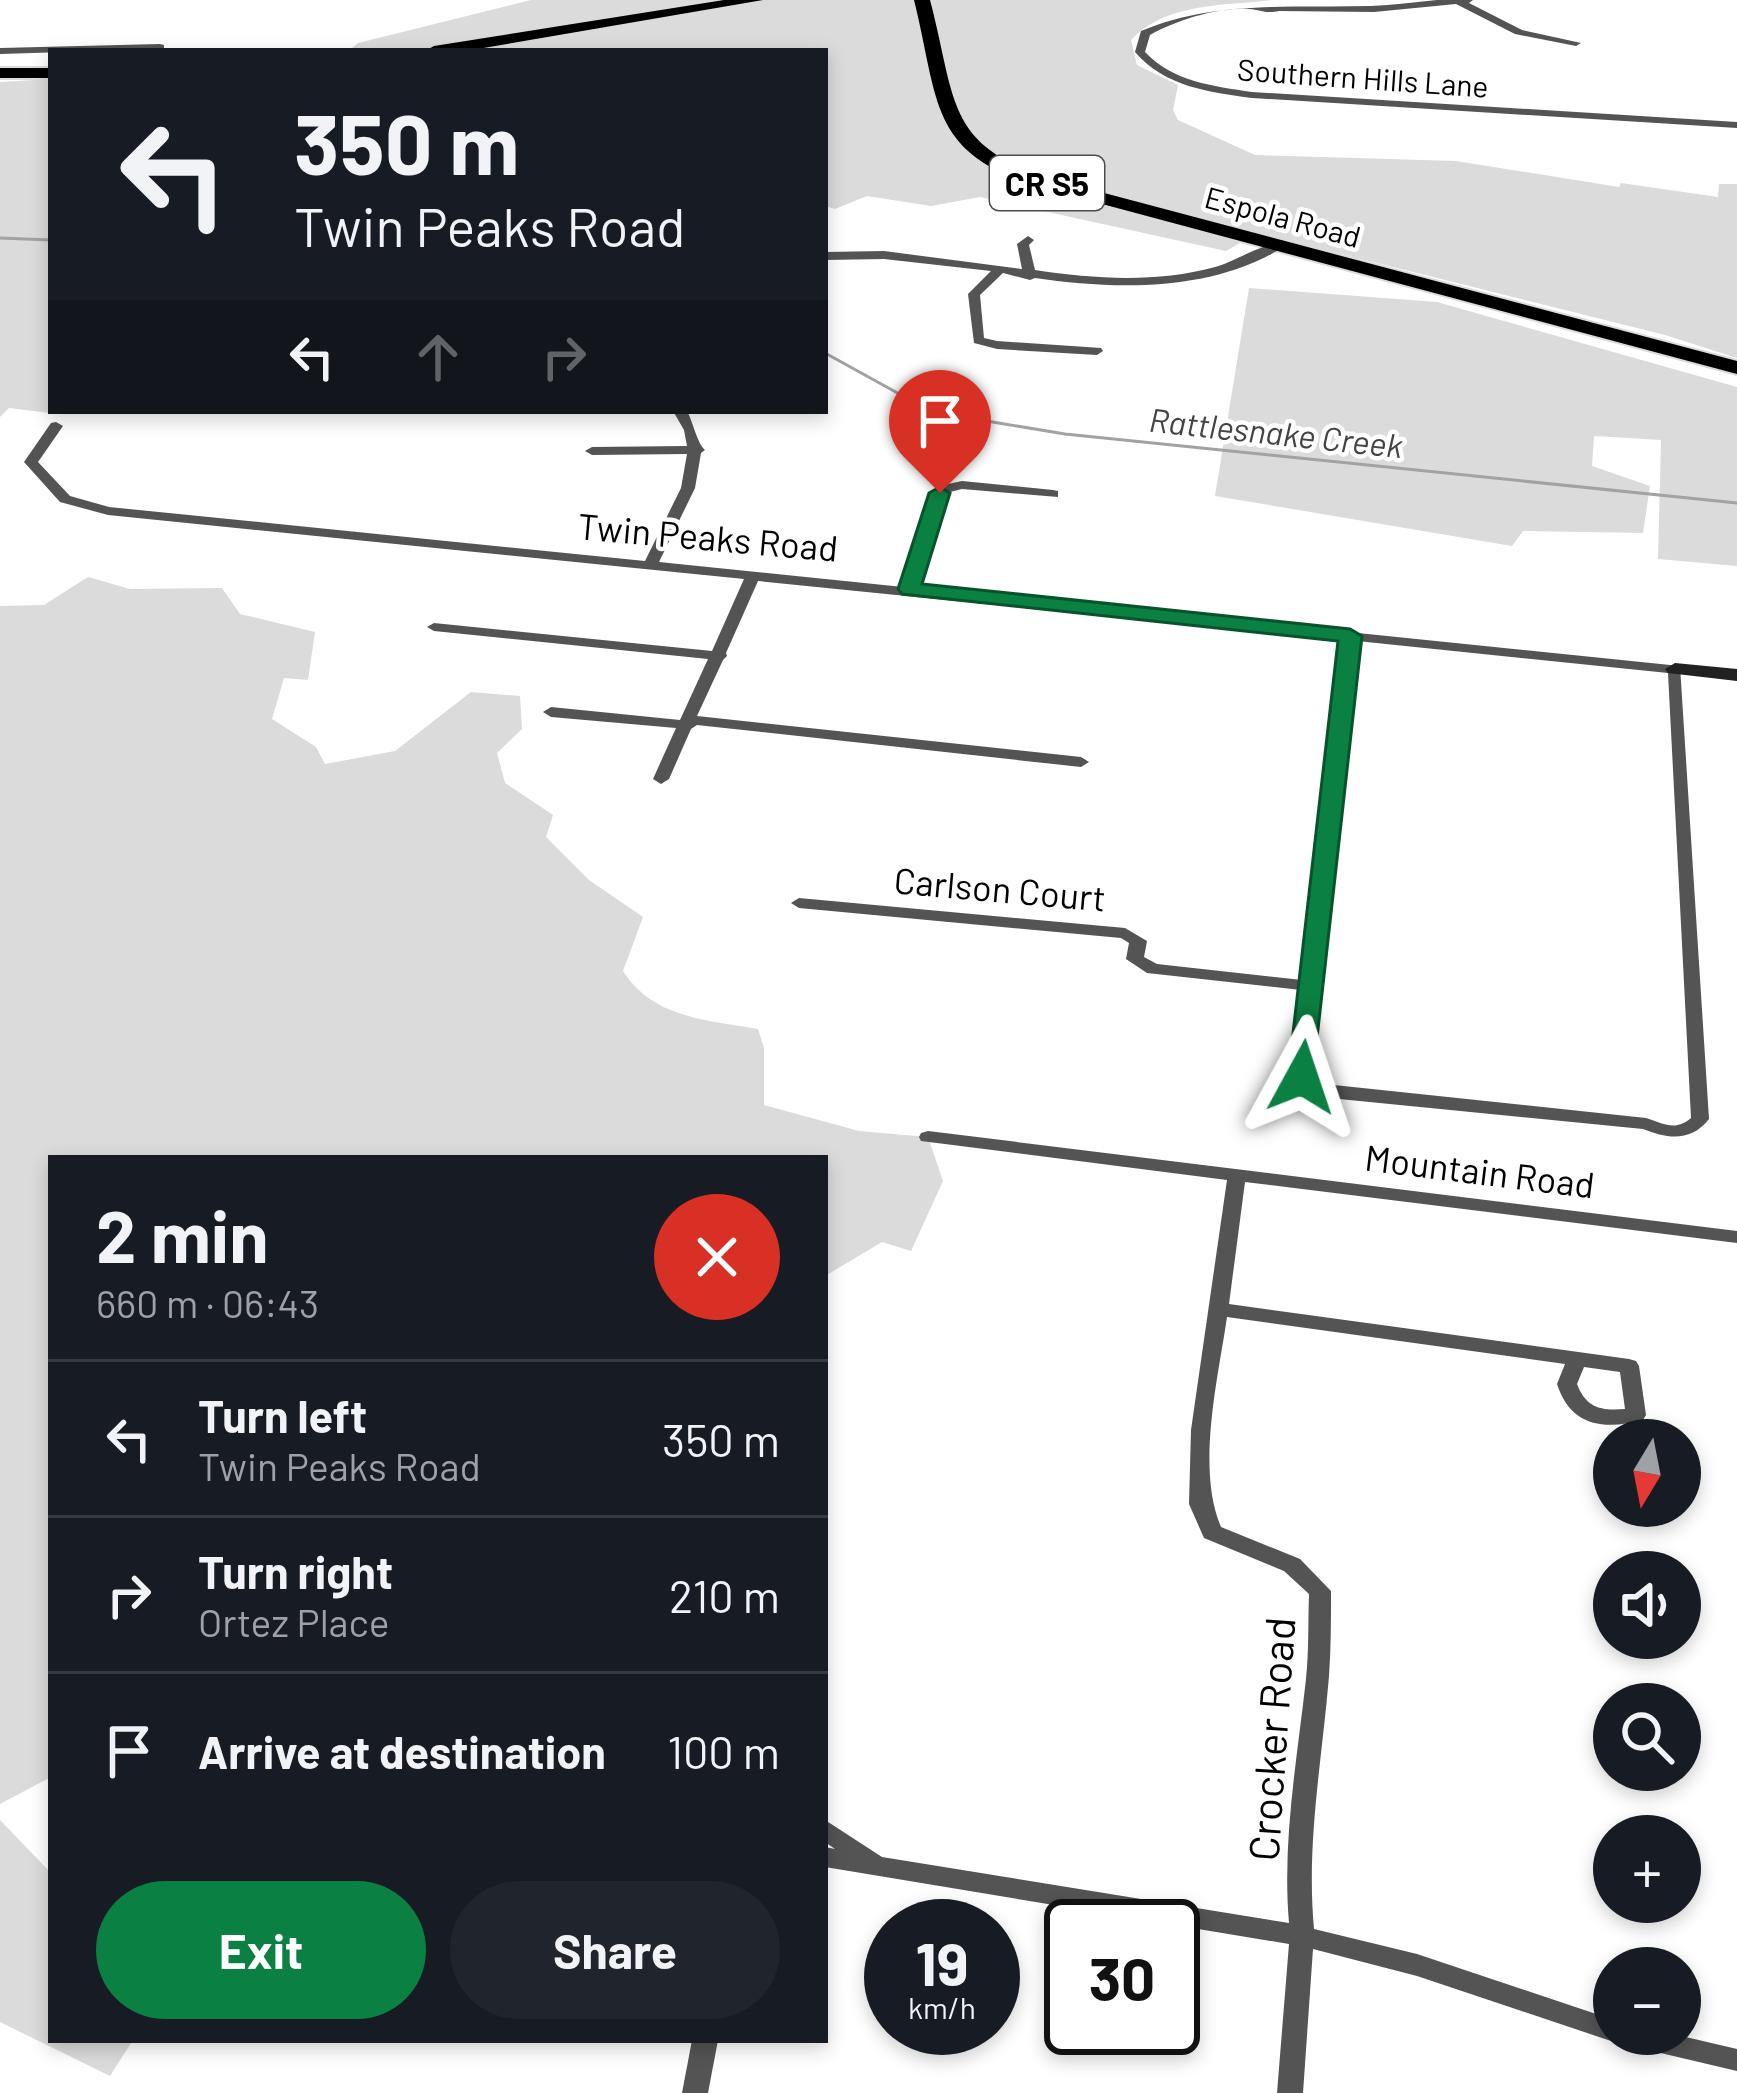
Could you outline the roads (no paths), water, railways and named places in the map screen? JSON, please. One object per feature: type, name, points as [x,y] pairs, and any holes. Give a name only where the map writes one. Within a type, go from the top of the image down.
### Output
[{"type":"main road","points":[[453,48],[755,0]]},
{"type":"main road","name":"Espola Road","points":[[922,0],[956,124],[974,150],[1037,180],[1737,368]]},
{"type":"main road","points":[[0,73],[48,74]]},
{"type":"street","name":"Southern Hills Lane","points":[[1468,0],[1374,9],[1267,11],[1255,7],[1172,18],[1144,33],[1140,52],[1148,63],[1181,80],[1252,95],[1734,128]]},
{"type":"street","points":[[1458,1],[1515,31],[1576,43]]},
{"type":"street","points":[[96,48],[160,46]]},
{"type":"street","points":[[0,51],[48,50]]},
{"type":"street","points":[[1028,240],[1023,244],[1030,276]]},
{"type":"street","points":[[828,256],[897,255],[1106,284],[1178,281],[1234,268],[1279,246]]},
{"type":"street","points":[[998,270],[974,294],[978,340],[1096,351]]},
{"type":"street","points":[[651,564],[695,469],[698,450],[682,414]]},
{"type":"street","name":"Twin Peaks Road","points":[[56,426],[31,462],[49,485],[75,503],[133,515],[1737,675]]},
{"type":"street","points":[[592,452],[698,450]]},
{"type":"street","points":[[909,589],[944,489],[962,485],[1053,494]]},
{"type":"street","name":"Twin Peaks Road","points":[[101,522],[255,537],[316,533]]},
{"type":"street","points":[[662,779],[754,574]]},
{"type":"street","points":[[434,627],[720,656]]},
{"type":"street","points":[[1350,636],[1310,986],[1302,1077],[1306,1085],[1319,1091],[1646,1124],[1677,1133],[1693,1129],[1700,1119],[1675,669]]},
{"type":"street","points":[[551,712],[1081,762]]},
{"type":"street","name":"Carlson Court","points":[[799,903],[1125,933],[1138,941],[1135,958],[1153,969],[1310,986]]},
{"type":"street","name":"Mountain Road","points":[[928,1137],[1737,1237]]},
{"type":"street","name":"Crocker Road","points":[[1238,1174],[1201,1430],[1200,1504],[1212,1532],[1292,1565],[1320,1591],[1318,1674],[1299,1870],[1302,1936],[1290,2093]]},
{"type":"street","points":[[1216,1309],[1577,1359]]},
{"type":"street","points":[[828,1832],[886,1868]]},
{"type":"street","points":[[828,1858],[1302,1936],[1417,1965],[1593,2024]]},
{"type":"street","points":[[695,2093],[704,2043]]},
{"type":"street","points":[[1701,2052],[1737,2060]]},
{"type":"waterway","name":"Rattlesnake Creek","points":[[0,238],[48,240]]},
{"type":"waterway","name":"Rattlesnake Creek","points":[[828,355],[932,412],[1065,434],[1737,503]]}]
